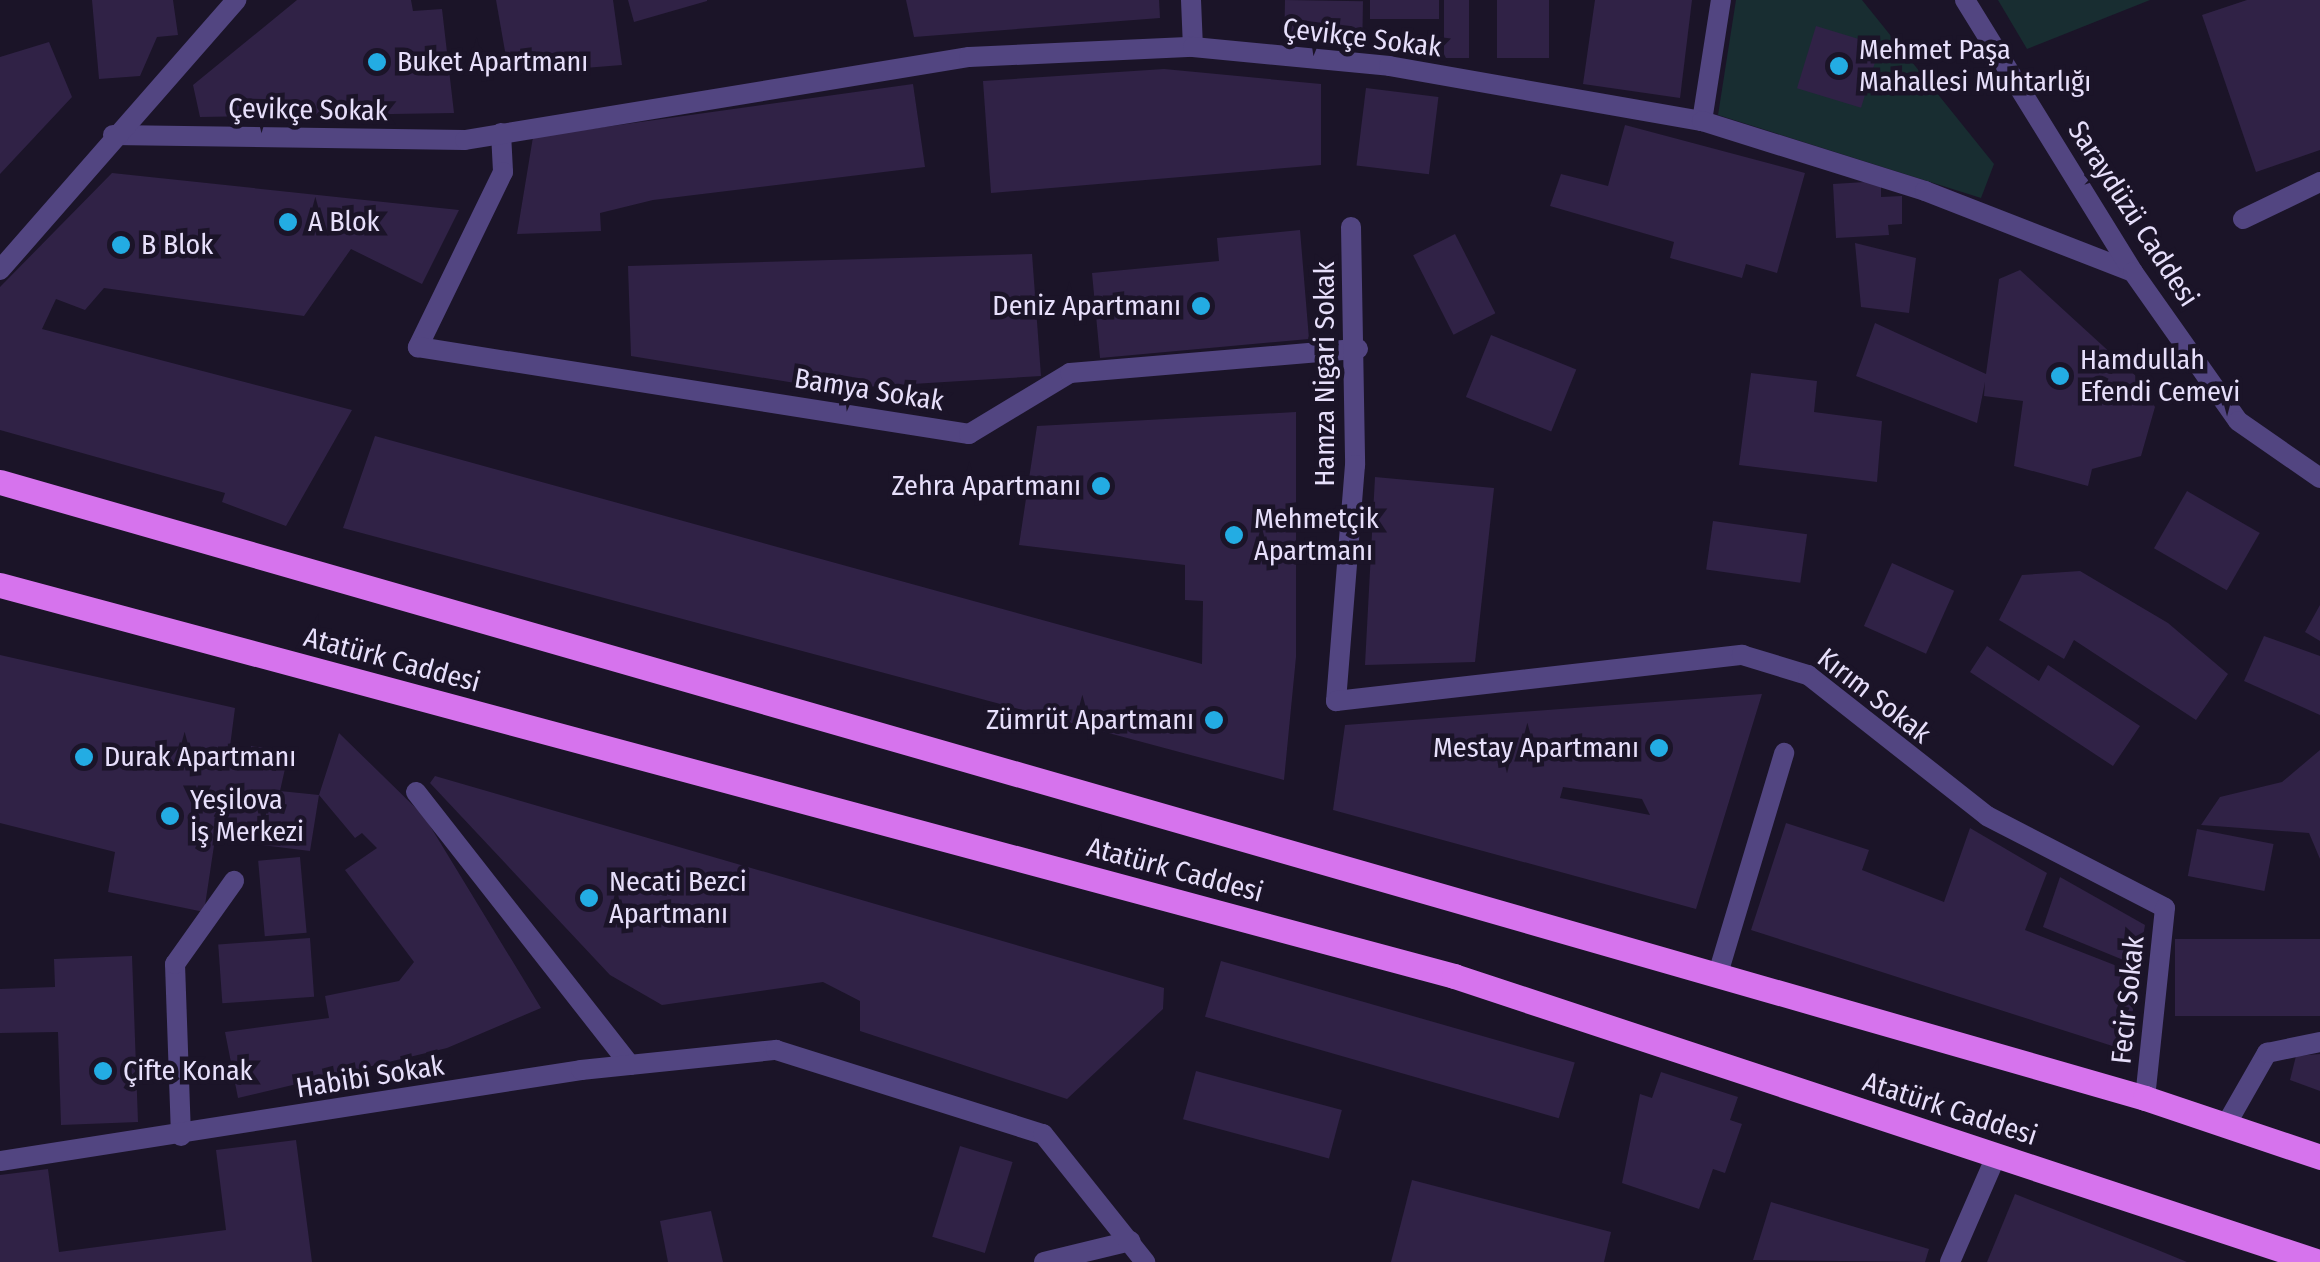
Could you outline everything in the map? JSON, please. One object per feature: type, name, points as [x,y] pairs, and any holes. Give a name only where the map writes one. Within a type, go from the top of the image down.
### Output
[{"type":"main road","name":"Atatürk Caddesi","points":[[0,482],[2145,1098],[2320,1157]]},
{"type":"main road","name":"Atatürk Caddesi","points":[[0,585],[1454,976],[2319,1262]]},
{"type":"street","points":[[0,270],[236,0]]},
{"type":"street","points":[[1192,0],[1193,47]]},
{"type":"street","points":[[1702,121],[1721,0]]},
{"type":"street","name":"Saraydüzü Caddesi","points":[[1965,0],[2133,272],[2238,421],[2320,478]]},
{"type":"street","name":"Çevikçe Sokak","points":[[114,136],[465,140],[969,57],[1193,47],[1389,66],[1702,121],[1925,191],[2133,272]]},
{"type":"street","name":"Bamya Sokak","points":[[501,132],[503,172],[418,347],[969,434],[1070,373],[1358,349]]},
{"type":"street","points":[[2244,219],[2320,182]]},
{"type":"street","name":"Hamza Nigari Sokak","points":[[1336,701],[1358,349],[1351,227]]},
{"type":"street","name":"Kırım Sokak","points":[[1336,701],[1608,666],[1777,660],[1987,816],[2165,908]]},
{"type":"street","points":[[1716,976],[1784,753]]},
{"type":"street","points":[[416,792],[630,1065]]},
{"type":"street","points":[[180,1136],[175,964],[234,881]]},
{"type":"street","name":"Fecir Sokak","points":[[2145,1098],[2165,908]]},
{"type":"street","points":[[2226,1123],[2267,1053],[2320,1042]]},
{"type":"street","name":"Habibi Sokak","points":[[0,1161],[630,1065],[776,1050],[1042,1134],[1145,1262]]},
{"type":"street","points":[[1950,1262],[1996,1156]]},
{"type":"street","points":[[1044,1262],[1130,1241]]},
{"type":"green space","points":[[1736,0],[1862,0],[1994,164],[1981,198],[1718,115]]},
{"type":"green space","points":[[1998,0],[2150,0],[2027,49]]},
{"type":"building","points":[[92,0],[173,0],[178,35],[157,37],[140,76],[99,79]]},
{"type":"building","name":"Buket Apartmanı","points":[[297,0],[411,0],[413,11],[442,9],[454,113],[200,117],[193,85]]},
{"type":"building","points":[[496,0],[613,0],[622,65],[509,74]]},
{"type":"building","points":[[628,0],[707,0],[707,1],[634,22]]},
{"type":"building","points":[[906,0],[1159,0],[1160,18],[914,37]]},
{"type":"building","points":[[1285,0],[1363,1],[1362,40],[1284,39]]},
{"type":"building","points":[[1370,0],[1439,0],[1439,19],[1370,19]]},
{"type":"building","points":[[1444,0],[1469,0],[1469,58],[1444,58]]},
{"type":"building","points":[[1497,0],[1549,0],[1549,58],[1497,58]]},
{"type":"building","points":[[1595,0],[1692,0],[1680,98],[1583,84]]},
{"type":"building","points":[[2247,0],[2320,0],[2320,150],[2256,172],[2202,15]]},
{"type":"building","name":"Mehmet Paşa Mahallesi Muhtarlığı","points":[[1816,26],[1880,46],[1861,108],[1797,88]]},
{"type":"building","points":[[49,42],[72,97],[0,174],[0,57]]},
{"type":"building","points":[[1164,69],[1321,84],[1321,165],[991,193],[983,81]]},
{"type":"building","points":[[913,84],[925,167],[653,200],[600,213],[601,231],[517,234],[533,137]]},
{"type":"building","points":[[1366,88],[1438,97],[1429,174],[1356,165]]},
{"type":"building","points":[[1625,125],[1805,173],[1777,273],[1746,264],[1742,278],[1670,258],[1674,242],[1550,206],[1561,174],[1608,186]]},
{"type":"building","points":[[112,173],[459,210],[422,284],[351,249],[304,316],[104,288],[85,310],[56,299],[42,329],[352,410],[286,526],[222,502],[225,493],[0,430],[0,287]]},
{"type":"building","points":[[1881,181],[1881,197],[1902,196],[1902,224],[1888,225],[1889,235],[1836,238],[1833,184]]},
{"type":"building","name":"Deniz Apartmanı","points":[[1300,230],[1309,339],[1100,358],[1092,273],[1219,261],[1217,238]]},
{"type":"building","points":[[1455,234],[1495,313],[1454,335],[1413,255]]},
{"type":"building","points":[[1855,243],[1916,258],[1909,313],[1861,307]]},
{"type":"building","points":[[1032,254],[1041,376],[831,389],[631,356],[628,266]]},
{"type":"building","name":"Hamdullah Efendi Cemevi","points":[[2020,270],[2138,378],[2155,407],[2141,456],[2092,469],[2088,486],[2014,466],[2023,401],[1984,396],[1985,382],[1977,423],[1856,376],[1875,323],[1986,374],[1999,279]]},
{"type":"building","points":[[1491,335],[1576,369],[1551,432],[1466,397]]},
{"type":"building","points":[[1751,373],[1817,381],[1814,412],[1882,421],[1877,482],[1739,465]]},
{"type":"building","points":[[1296,412],[1296,657],[1284,780],[343,528],[375,436],[1202,664],[1203,601],[1185,600],[1185,565],[1019,545],[1037,426]]},
{"type":"building","points":[[1375,477],[1494,488],[1475,662],[1365,665]]},
{"type":"building","points":[[2187,491],[2260,533],[2227,590],[2154,548]]},
{"type":"building","points":[[1713,521],[1807,534],[1800,583],[1706,570]]},
{"type":"building","points":[[1892,563],[1954,591],[1926,654],[1864,626]]},
{"type":"building","points":[[2080,571],[2168,623],[2228,674],[2196,720],[2074,640],[2064,659],[1999,620],[2022,575]]},
{"type":"building","points":[[2320,605],[2320,641],[2305,632]]},
{"type":"building","points":[[2264,636],[2320,656],[2320,715],[2244,681]]},
{"type":"building","points":[[1987,646],[2039,681],[2048,665],[2140,726],[2113,766],[1970,672]]},
{"type":"building","points":[[0,655],[235,708],[228,762],[248,765],[251,746],[289,751],[280,791],[319,795],[310,851],[215,839],[204,912],[108,892],[115,852],[0,823]]},
{"type":"building","points":[[1762,694],[1696,909],[1333,810],[1345,725]],"holes":[[[1563,787],[1642,799],[1650,815],[1560,798]]]},
{"type":"building","points":[[339,733],[424,816],[541,1008],[447,1048],[238,1098],[225,1032],[329,1018],[325,996],[399,981],[414,962],[345,870],[377,848],[362,833],[355,838],[319,795]]},
{"type":"building","points":[[2320,750],[2320,859],[2309,833],[2201,825],[2220,797],[2282,782]]},
{"type":"building","points":[[435,776],[1164,988],[1163,1009],[1067,1099],[860,1031],[860,1001],[823,982],[662,1005],[610,975],[430,783]]},
{"type":"building","points":[[1786,823],[1869,850],[1862,870],[1944,902],[1970,828],[2047,873],[2025,930],[2140,975],[2125,1050],[1751,930]]},
{"type":"building","points":[[2197,829],[2274,844],[2264,891],[2188,876]]},
{"type":"building","points":[[300,857],[307,933],[265,936],[258,861]]},
{"type":"building","points":[[2060,877],[2145,925],[2138,966],[2043,927]]},
{"type":"building","points":[[310,938],[314,997],[222,1003],[218,944]]},
{"type":"building","points":[[2175,939],[2320,939],[2320,1016],[2175,1016]]},
{"type":"building","points":[[132,956],[138,1122],[61,1125],[58,1032],[0,1033],[0,989],[55,987],[54,959]]},
{"type":"building","points":[[1221,961],[1575,1062],[1559,1118],[1205,1017]]},
{"type":"building","points":[[2320,1054],[2320,1091],[2290,1080],[2296,1056]]},
{"type":"building","points":[[1196,1071],[1342,1110],[1329,1158],[1183,1119]]},
{"type":"building","points":[[1661,1072],[1738,1097],[1730,1120],[1742,1124],[1725,1173],[1713,1169],[1699,1209],[1622,1183],[1640,1094],[1652,1098]]},
{"type":"building","points":[[296,1140],[312,1262],[0,1262],[0,1175],[48,1169],[59,1252],[226,1230],[216,1150]]},
{"type":"building","points":[[960,1146],[1013,1162],[985,1253],[932,1237]]},
{"type":"building","points":[[1412,1180],[1611,1232],[1604,1262],[1391,1262]]},
{"type":"building","points":[[2015,1194],[2153,1248],[2187,1262],[1987,1262]]},
{"type":"building","points":[[1771,1202],[1929,1249],[1925,1262],[1753,1260]]},
{"type":"building","points":[[711,1211],[723,1262],[668,1262],[660,1221]]},
{"type":"place","name":"Buket Apartmanı","points":[[377,62]]},
{"type":"place","name":"Mehmet Paşa Mahallesi Muhtarlığı","points":[[1839,66]]},
{"type":"place","name":"A Blok","points":[[288,222]]},
{"type":"place","name":"B Blok","points":[[121,245]]},
{"type":"place","name":"Deniz Apartmanı","points":[[1201,306]]},
{"type":"place","name":"Hamdullah Efendi Cemevi","points":[[2060,376]]},
{"type":"place","name":"Zehra Apartmanı","points":[[1101,486]]},
{"type":"place","name":"Mehmetçik Apartmanı","points":[[1234,535]]},
{"type":"place","name":"Zümrüt Apartmanı","points":[[1214,720]]},
{"type":"place","name":"Mestay Apartmanı","points":[[1659,748]]},
{"type":"place","name":"Durak Apartmanı","points":[[84,757]]},
{"type":"place","name":"Yeşilova İş Merkezi","points":[[170,816]]},
{"type":"place","name":"Necati Bezci Apartmanı","points":[[589,898]]},
{"type":"place","name":"Çifte Konak","points":[[103,1071]]}]
